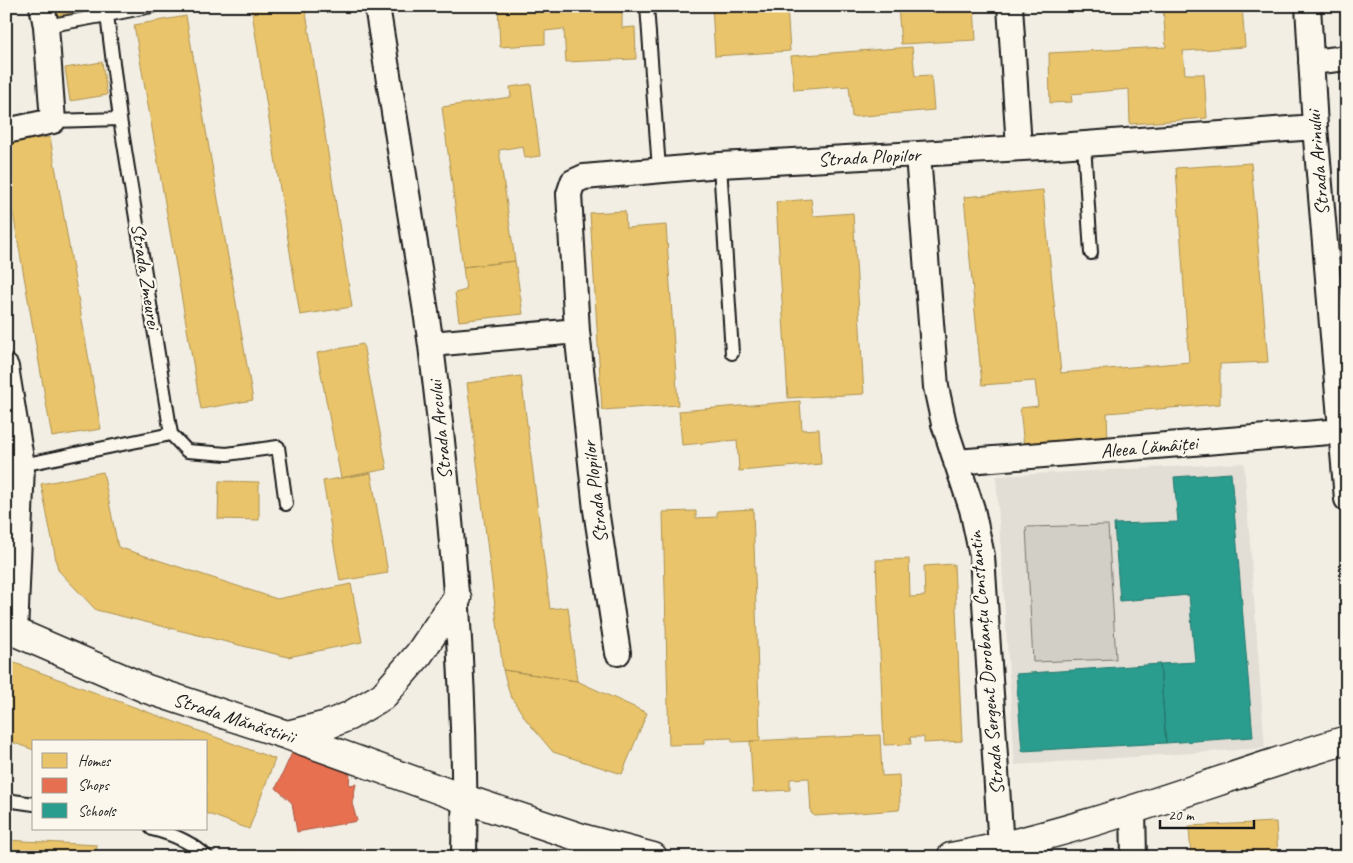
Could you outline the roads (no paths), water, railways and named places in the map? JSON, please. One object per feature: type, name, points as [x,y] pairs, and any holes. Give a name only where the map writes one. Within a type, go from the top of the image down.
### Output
[{"type":"street","name":"Strada Arcului","points":[[377,6],[431,344],[457,598],[465,799],[464,857]]},
{"type":"street","points":[[1010,6],[1019,148]]},
{"type":"street","name":"Strada Arinului","points":[[1308,6],[1315,127],[1347,499]]},
{"type":"street","points":[[6,131],[53,121],[44,16]]},
{"type":"street","points":[[1311,62],[1347,58]]},
{"type":"street","name":"Strada Plopilor","points":[[618,653],[596,510],[577,331],[569,194],[574,182],[584,177],[720,165],[918,155],[1315,127]]},
{"type":"street","name":"Strada Sergent Dorobanțu Constantin","points":[[918,155],[936,387],[944,424],[972,509],[982,556],[1001,848]]},
{"type":"street","points":[[431,344],[577,331]]},
{"type":"street","points":[[6,367],[22,464],[10,631]]},
{"type":"street","name":"Aleea Lămâiței","points":[[956,462],[1342,431]]},
{"type":"street","points":[[287,735],[327,725],[349,716],[384,696],[419,654],[457,598]]},
{"type":"street","name":"Strada Mănăstirii","points":[[10,631],[147,689],[287,735],[465,799],[585,839],[654,857]]},
{"type":"street","points":[[951,857],[1001,848],[1133,810],[1347,740]]},
{"type":"street","points":[[1133,810],[1134,857]]},
{"type":"lane","points":[[44,16],[107,15],[152,6]]},
{"type":"lane","points":[[647,6],[659,170]]},
{"type":"lane","name":"Strada Zmeurei","points":[[107,15],[120,118],[171,434]]},
{"type":"lane","points":[[53,121],[120,118]]},
{"type":"lane","points":[[1084,144],[1091,253]]},
{"type":"lane","points":[[720,165],[732,353]]},
{"type":"lane","points":[[22,464],[171,434],[187,452],[226,454],[278,447],[286,504]]},
{"type":"lane","points":[[6,800],[32,804]]},
{"type":"lane","points":[[156,830],[196,846],[206,857]]}]
